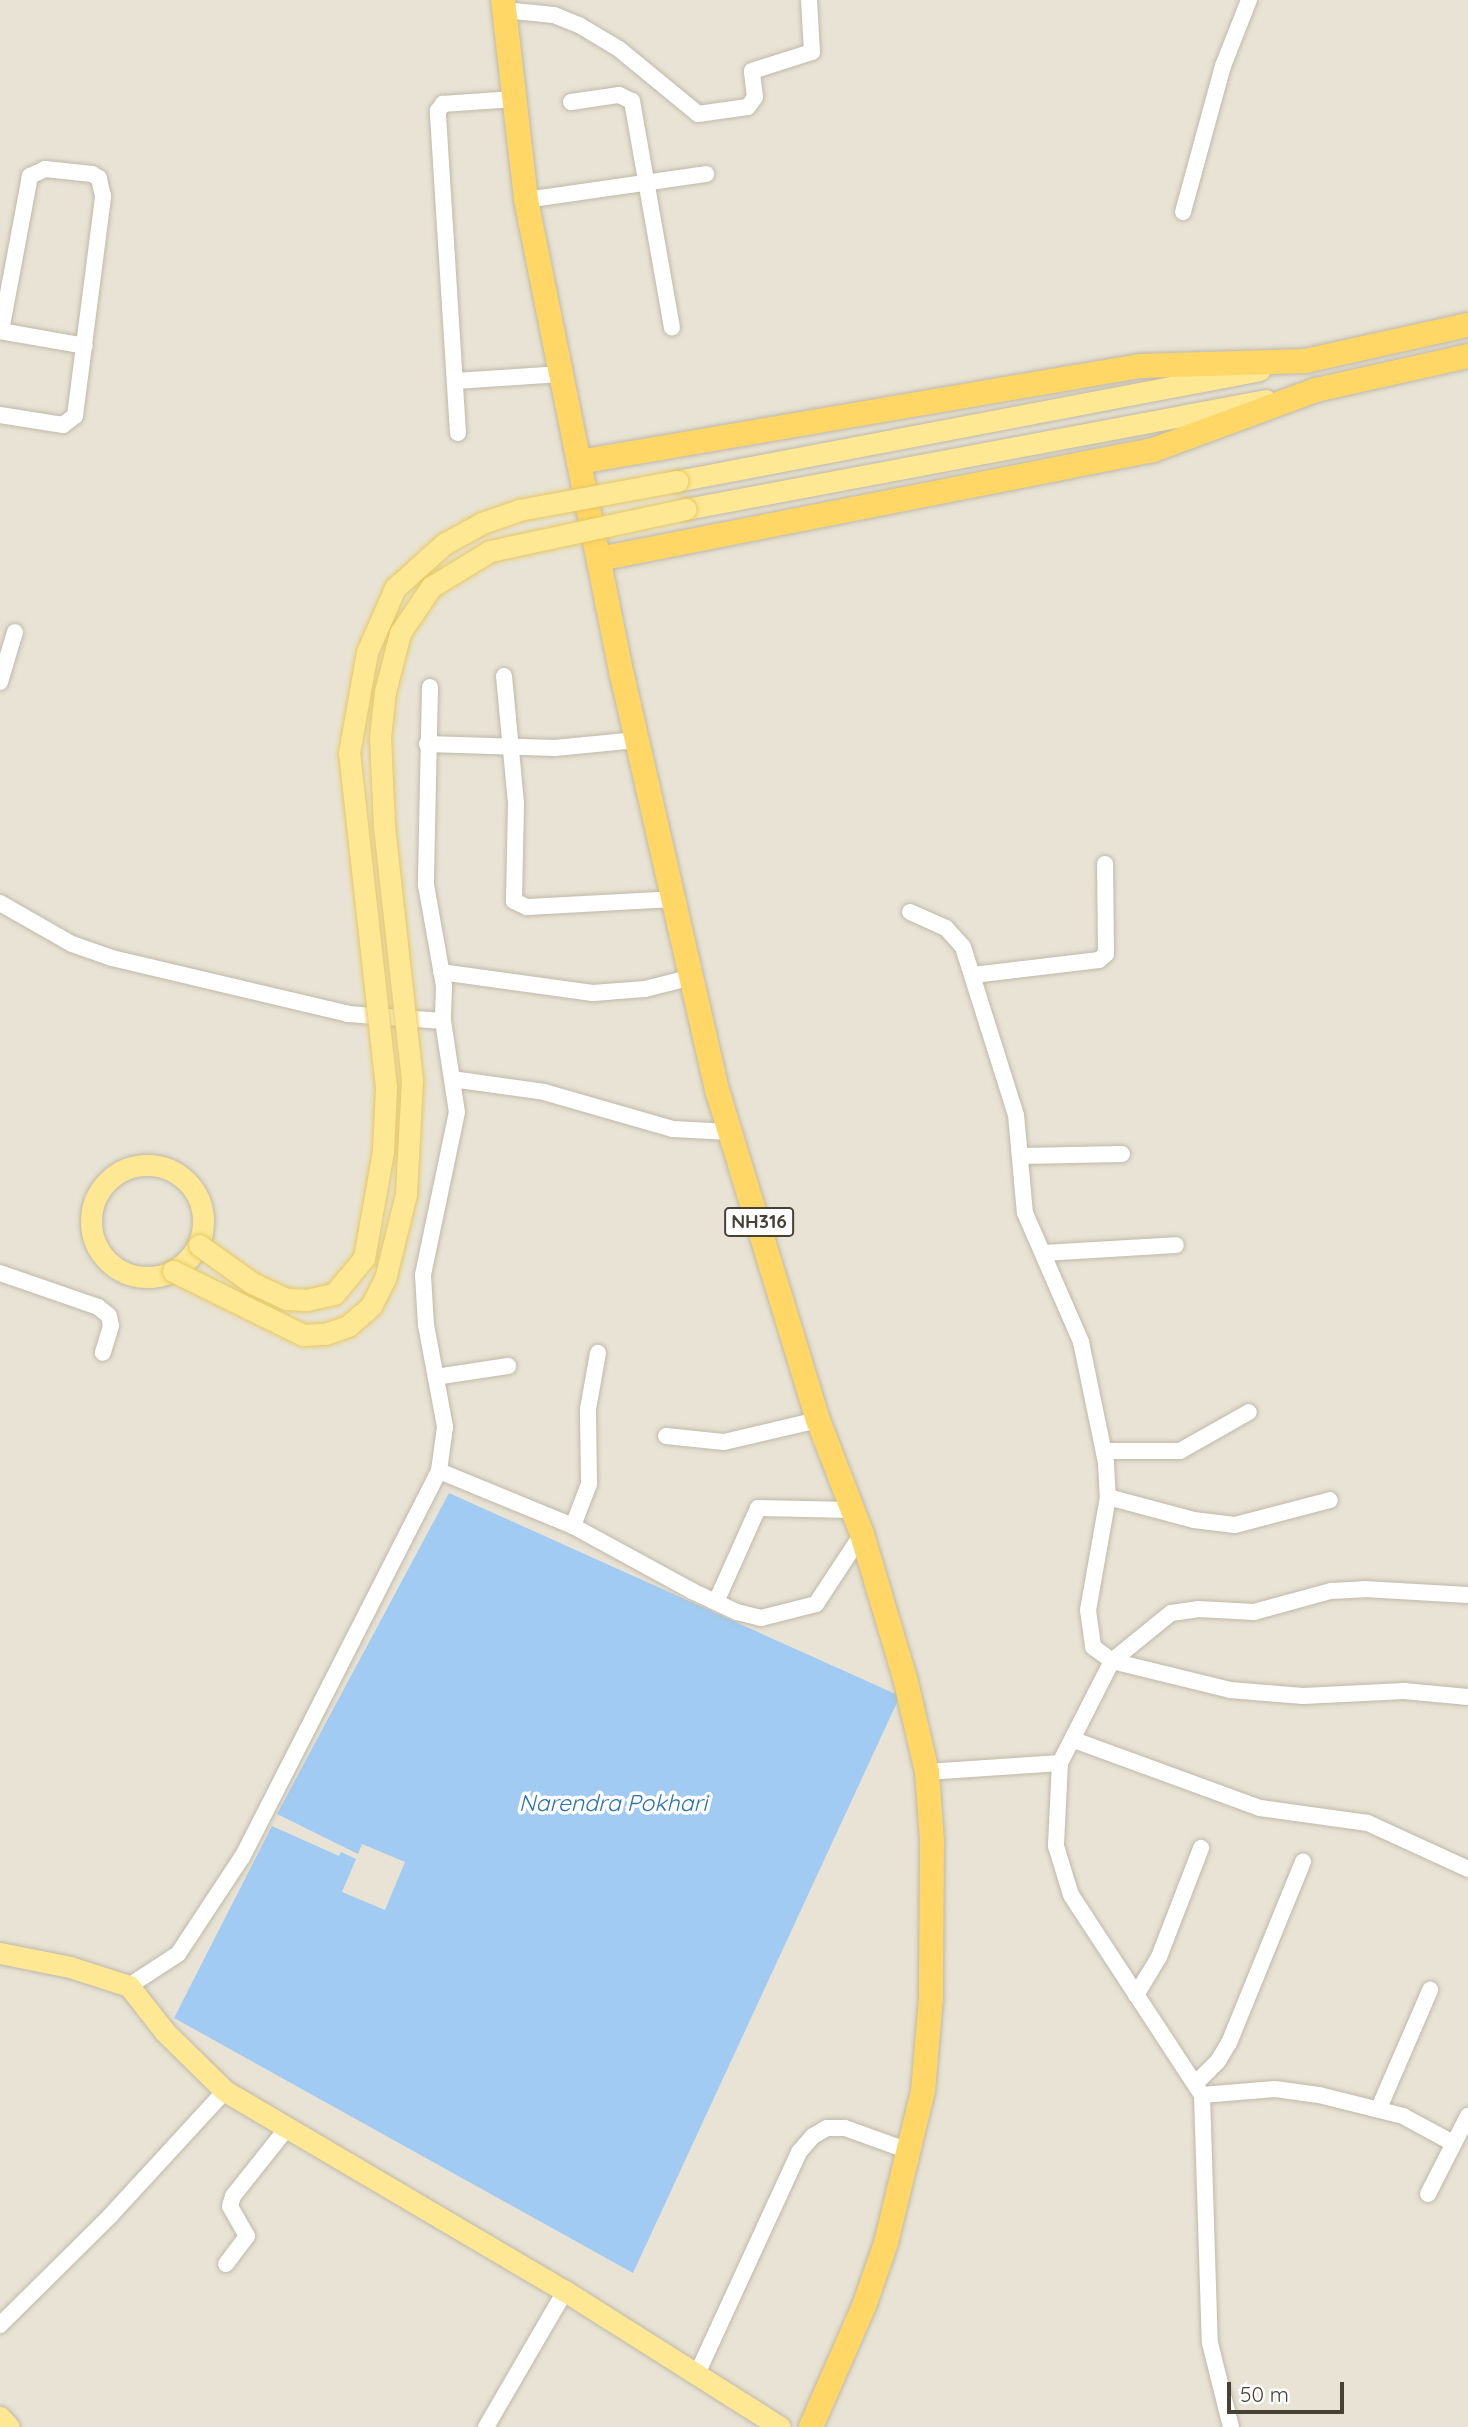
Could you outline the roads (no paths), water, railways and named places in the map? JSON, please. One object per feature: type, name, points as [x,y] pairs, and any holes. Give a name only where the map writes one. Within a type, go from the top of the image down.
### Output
[{"type":"highway","name":"NH316","points":[[503,5],[526,200],[637,740],[692,977],[730,1132],[818,1420],[862,1534],[906,1682],[927,1772],[932,1840],[932,1998],[923,2091],[909,2151],[864,2306],[811,2427]]},
{"type":"highway","points":[[579,462],[1140,366],[1305,361],[1468,325]]},
{"type":"highway","points":[[599,559],[1153,450],[1316,390],[1468,356]]},
{"type":"main road","points":[[199,1245],[252,1283],[287,1299],[307,1300],[334,1294],[364,1258],[383,1151],[386,1087],[349,753],[367,652],[396,588],[444,544],[482,523],[519,510],[898,442],[1305,361]]},
{"type":"main road","points":[[173,1271],[303,1335],[326,1334],[348,1326],[371,1306],[386,1279],[406,1194],[412,1080],[384,825],[380,737],[385,692],[400,633],[432,587],[490,551],[686,509],[1316,390]]},
{"type":"main road","points":[[151,1162],[172,1168],[197,1200],[203,1217],[199,1245],[173,1271],[143,1279],[118,1270],[105,1258],[92,1225],[102,1185],[127,1166],[151,1162]]},
{"type":"main road","points":[[0,1953],[70,1967],[129,1986],[165,2032],[225,2091],[565,2291],[697,2374],[770,2425]]},
{"type":"main road","points":[[0,2417],[9,2427]]},
{"type":"street","points":[[503,5],[554,15],[579,25],[655,76],[691,112],[705,113],[748,107],[755,97],[752,71],[812,52],[808,0]]},
{"type":"street","points":[[1183,212],[1223,66],[1249,0]]},
{"type":"street","points":[[571,102],[629,96],[648,183],[672,327]]},
{"type":"street","points":[[458,433],[438,111],[443,104],[513,99]]},
{"type":"street","points":[[0,415],[70,423],[75,416],[85,346],[103,196],[99,178],[92,174],[45,169],[30,176],[1,331],[85,346]]},
{"type":"street","points":[[526,200],[706,174]]},
{"type":"street","points":[[456,382],[561,374]]},
{"type":"street","points":[[0,681],[15,632]]},
{"type":"street","points":[[504,676],[511,748],[514,901],[519,906],[674,899]]},
{"type":"street","points":[[129,1986],[178,1954],[242,1857],[439,1471],[445,1427],[423,1275],[457,1112],[443,1021],[441,972],[426,885],[430,687]]},
{"type":"street","points":[[427,744],[511,748],[588,747],[637,740]]},
{"type":"street","points":[[973,975],[1087,962],[1107,954],[1105,864]]},
{"type":"street","points":[[0,903],[72,944],[112,958],[348,1014],[443,1021]]},
{"type":"street","points":[[910,912],[955,934],[973,975],[1009,1087],[1020,1156],[1022,1199],[1081,1342],[1104,1451],[1108,1497],[1088,1610],[1093,1647],[1112,1661],[1190,1682],[1264,1693],[1404,1691],[1468,1697]]},
{"type":"street","points":[[441,972],[593,993],[645,989],[692,977]]},
{"type":"street","points":[[452,1079],[544,1092],[673,1129],[730,1132]]},
{"type":"street","points":[[1020,1156],[1122,1154]]},
{"type":"street","points":[[1043,1253],[1176,1245]]},
{"type":"street","points":[[0,1273],[98,1307],[109,1316],[111,1326],[103,1353]]},
{"type":"street","points":[[573,1526],[589,1484],[588,1409],[598,1353]]},
{"type":"street","points":[[436,1377],[508,1366]]},
{"type":"street","points":[[1104,1451],[1180,1451],[1249,1412]]},
{"type":"street","points":[[666,1436],[724,1442],[818,1420]]},
{"type":"street","points":[[439,1471],[573,1526],[716,1602],[761,1618],[816,1604],[862,1534]]},
{"type":"street","points":[[1108,1497],[1194,1520],[1235,1525],[1330,1500]]},
{"type":"street","points":[[716,1602],[758,1508],[852,1510]]},
{"type":"street","points":[[1231,2427],[1210,2343],[1199,2089],[1071,1895],[1062,1870],[1055,1816],[1055,1763],[1074,1740],[1112,1661],[1154,1622],[1185,1609],[1254,1612],[1331,1591],[1364,1589],[1468,1595]]},
{"type":"street","points":[[1074,1740],[1260,1808],[1368,1823],[1468,1869]]},
{"type":"street","points":[[927,1772],[1055,1763]]},
{"type":"street","points":[[1136,1995],[1159,1957],[1201,1848]]},
{"type":"street","points":[[1199,2089],[1229,2043],[1303,1862]]},
{"type":"street","points":[[1379,2108],[1430,1990]]},
{"type":"street","points":[[1199,2089],[1275,2089],[1379,2108],[1422,2124],[1452,2143]]},
{"type":"street","points":[[0,2325],[110,2216],[225,2091]]},
{"type":"street","points":[[1428,2193],[1468,2116]]},
{"type":"street","points":[[226,2264],[247,2236],[247,2229],[230,2206],[233,2196],[287,2127]]},
{"type":"street","points":[[697,2374],[799,2152],[813,2136],[827,2128],[845,2128],[909,2151]]},
{"type":"street","points":[[486,2427],[565,2291]]},
{"type":"water","name":"Narendra Pokhari","points":[[449,1493],[900,1696],[633,2273],[174,2018],[272,1826],[339,1856],[341,1852],[356,1859],[342,1892],[385,1910],[405,1862],[362,1844],[358,1854],[277,1814]]}]
